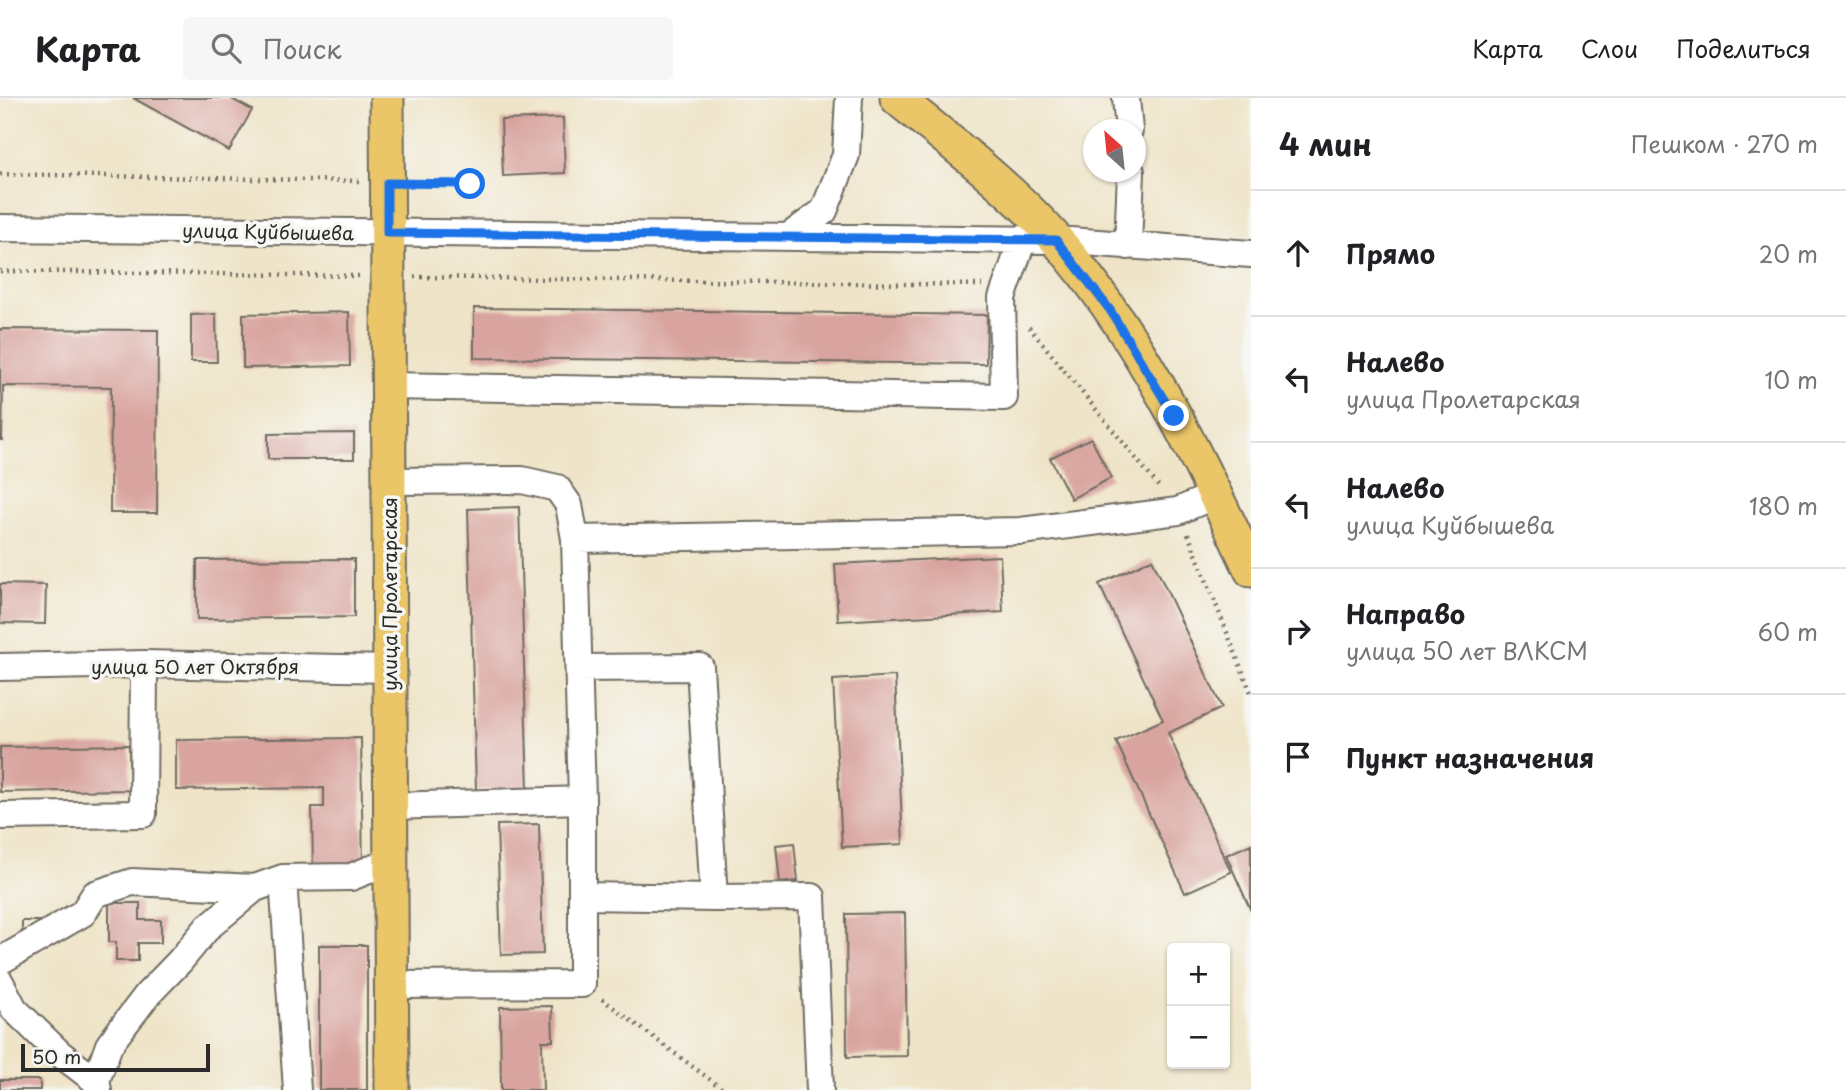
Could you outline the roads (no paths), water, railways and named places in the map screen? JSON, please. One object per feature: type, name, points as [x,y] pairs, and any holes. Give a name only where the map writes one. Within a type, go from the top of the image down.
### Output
[{"type":"main road","name":"улица Пролетарская","points":[[387,98],[392,1090]]},
{"type":"main road","points":[[897,98],[995,177],[1056,240],[1110,310],[1142,361],[1215,495],[1251,570]]},
{"type":"street","points":[[788,237],[824,211],[846,155],[849,98]]},
{"type":"street","points":[[1126,98],[1128,119]]},
{"type":"street","points":[[1128,246],[1131,182]]},
{"type":"street","name":"улица Куйбышева","points":[[0,228],[1023,239],[1251,254]]},
{"type":"street","points":[[388,386],[1004,397],[1002,298],[1023,239]]},
{"type":"street","points":[[389,481],[522,481],[557,488],[569,505],[575,539],[583,896],[582,984],[392,985]]},
{"type":"street","points":[[575,539],[1021,531],[1178,511],[1215,495]]},
{"type":"street","points":[[0,816],[143,814],[144,664]]},
{"type":"street","name":"улица 50 лет Октября","points":[[0,667],[144,664],[390,669]]},
{"type":"street","points":[[579,668],[699,667],[714,898]]},
{"type":"street","points":[[390,806],[582,800]]},
{"type":"street","points":[[0,982],[14,1009],[97,1085],[109,1045],[147,995],[208,927],[255,888],[284,878],[351,877],[391,861]]},
{"type":"street","points":[[284,878],[297,1090]]},
{"type":"street","points":[[0,961],[83,912],[95,894],[132,882],[255,888]]},
{"type":"street","points":[[583,896],[812,897],[820,1090]]}]
